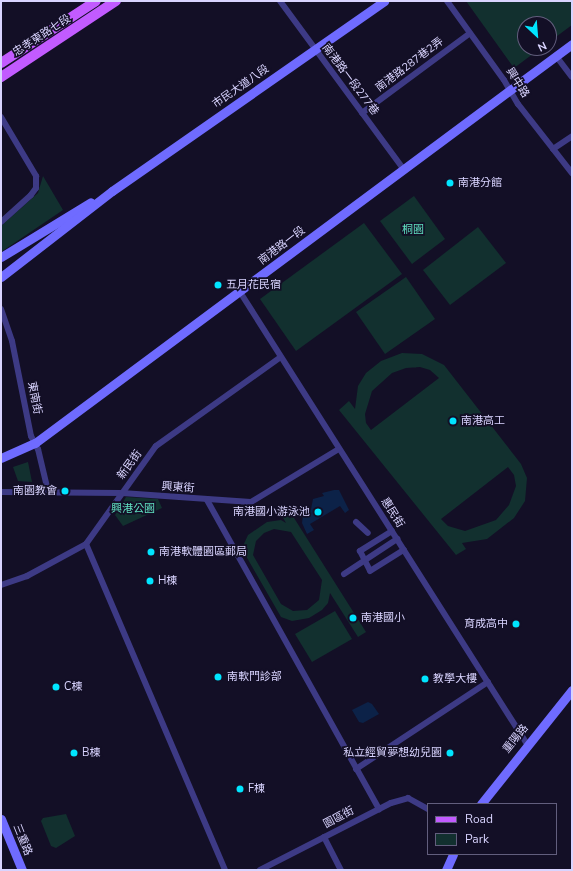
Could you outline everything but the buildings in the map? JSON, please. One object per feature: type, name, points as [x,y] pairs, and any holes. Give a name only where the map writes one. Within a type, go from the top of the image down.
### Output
[{"type":"main road","name":"忠孝東路七段","points":[[1,63],[96,1]]},
{"type":"main road","name":"忠孝東路七段","points":[[1,77],[116,1]]},
{"type":"street","name":"南港路一段277巷","points":[[280,1],[404,170]]},
{"type":"street","name":"市民大道八段","points":[[1,277],[112,191],[316,51],[384,1]]},
{"type":"street","name":"興中路","points":[[447,1],[510,90],[572,173]]},
{"type":"street","name":"南港路287巷2弄","points":[[362,113],[470,33]]},
{"type":"street","name":"南港路一段","points":[[557,55],[572,44]]},
{"type":"street","name":"南港路一段","points":[[1,458],[35,443],[556,56]]},
{"type":"street","points":[[556,56],[572,77]]},
{"type":"street","points":[[1,117],[36,176],[36,188],[31,195],[1,222]]},
{"type":"street","points":[[553,149],[572,136]]},
{"type":"street","name":"市民大道八段","points":[[1,257],[74,211],[112,191]]},
{"type":"street","points":[[13,250],[22,255],[21,263]]},
{"type":"street","name":"惠民街","points":[[240,292],[527,744]]},
{"type":"street","name":"東南街","points":[[1,309],[12,341],[31,436],[35,443],[48,491]]},
{"type":"street","name":"新民街","points":[[1,585],[28,576],[86,544],[156,446],[281,357]]},
{"type":"street","name":"興東街","points":[[1,492],[48,491],[122,493],[251,502],[339,449]]},
{"type":"street","points":[[207,500],[379,809]]},
{"type":"street","points":[[356,522],[368,533]]},
{"type":"street","points":[[392,531],[360,551],[370,571],[404,550]]},
{"type":"street","points":[[344,574],[397,539]]},
{"type":"street","points":[[86,544],[225,870]]},
{"type":"street","points":[[356,769],[488,682]]},
{"type":"street","name":"重陽路","points":[[482,803],[527,744],[572,690]]},
{"type":"street","name":"園區街","points":[[260,870],[379,809],[408,798],[427,808]]},
{"type":"street","name":"三重路","points":[[1,819],[22,870]]},
{"type":"street","points":[[324,837],[341,870]]},
{"type":"street","points":[[446,870],[454,855]]},
{"type":"green space","points":[[466,1],[572,1],[572,25],[557,36],[557,16],[517,16],[517,56],[530,56],[514,68]]},
{"type":"green space","points":[[43,176],[63,210],[1,252],[1,226],[38,193]]},
{"type":"green space","name":"桐園","points":[[414,196],[445,239],[412,264],[380,221]]},
{"type":"green space","points":[[364,223],[402,274],[296,351],[260,299]]},
{"type":"green space","points":[[478,227],[506,263],[450,305],[423,270]]},
{"type":"green space","points":[[406,277],[435,319],[385,354],[356,312]]},
{"type":"green space","points":[[402,353],[422,354],[444,365],[521,464],[527,478],[525,501],[514,518],[487,539],[462,543],[466,549],[456,555],[339,410],[349,401],[355,409],[358,386],[366,373],[381,361]],"holes":[[[420,367],[430,370],[439,378],[371,430],[366,423],[365,414],[372,391],[392,373],[406,368]],[[508,467],[514,475],[516,486],[509,505],[496,520],[465,531],[448,526],[441,519]]]},
{"type":"green space","points":[[28,462],[32,482],[18,481],[13,467]]},
{"type":"green space","name":"興港公園","points":[[126,497],[158,499],[162,508],[123,526],[115,515]]},
{"type":"green space","points":[[289,510],[366,632],[358,637],[330,593],[328,603],[322,610],[309,618],[292,621],[281,617],[246,556],[243,546],[248,535],[267,522],[281,520],[286,523],[281,514]],"holes":[[[274,529],[291,532],[322,580],[319,600],[307,610],[293,611],[281,604],[253,555],[256,541],[264,533]]]},
{"type":"green space","points":[[335,611],[352,639],[312,662],[295,634]]},
{"type":"green space","points":[[66,814],[75,836],[56,848],[51,846],[41,821],[43,818]]},
{"type":"water","name":"南港國小游泳池","points":[[339,490],[349,510],[345,513],[340,506],[310,524],[314,530],[307,534],[302,523],[303,515],[311,509],[313,499],[324,496],[322,493]]},
{"type":"water","points":[[368,702],[372,704],[379,714],[363,723],[359,722],[352,710]]},
{"type":"place","name":"南港分館","points":[[450,183]]},
{"type":"place","name":"五月花民宿","points":[[218,285]]},
{"type":"place","name":"南港高工","points":[[453,421]]},
{"type":"place","name":"南園教會","points":[[65,491]]},
{"type":"place","name":"南港國小游泳池","points":[[318,512]]},
{"type":"place","name":"南港軟體園區郵局","points":[[151,552]]},
{"type":"place","name":"H棟","points":[[150,581]]},
{"type":"place","name":"南港國小","points":[[353,618]]},
{"type":"place","name":"育成高中","points":[[516,624]]},
{"type":"place","name":"南軟門診部","points":[[218,677]]},
{"type":"place","name":"教學大樓","points":[[425,679]]},
{"type":"place","name":"C棟","points":[[56,687]]},
{"type":"place","name":"B棟","points":[[74,753]]},
{"type":"place","name":"私立經貿夢想幼兒園","points":[[450,753]]},
{"type":"place","name":"F棟","points":[[240,789]]}]
